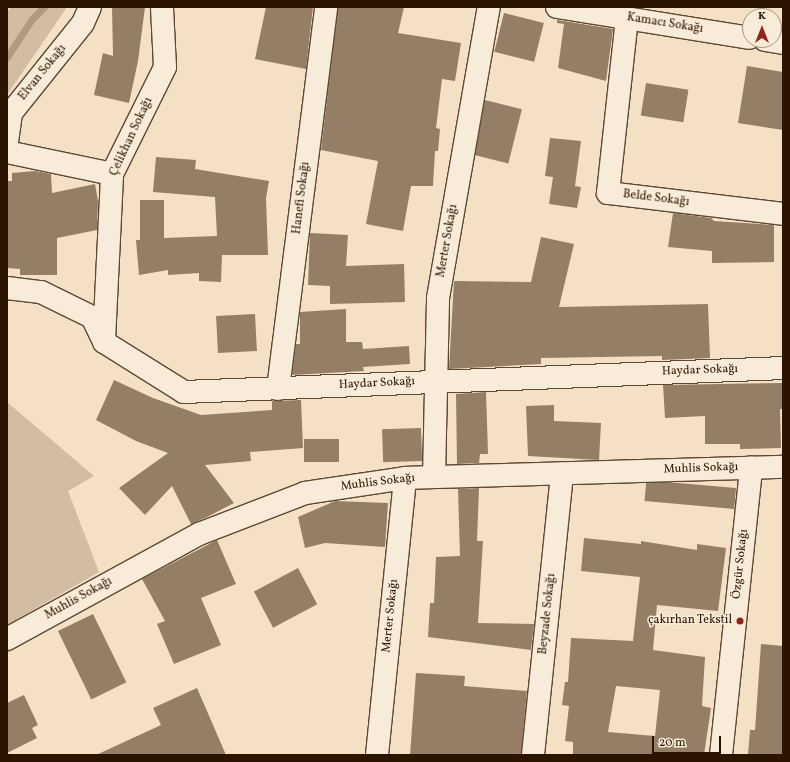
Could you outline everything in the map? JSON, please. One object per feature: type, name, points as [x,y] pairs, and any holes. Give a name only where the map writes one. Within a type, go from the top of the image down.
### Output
[{"type":"street","name":"Elvan Sokağı","points":[[7,142],[11,113],[83,24],[90,7]]},
{"type":"street","name":"Çelikhan Sokağı","points":[[104,342],[112,174],[165,67],[162,7]]},
{"type":"street","name":"Hanefi Sokağı","points":[[278,389],[326,7]]},
{"type":"street","name":"Merter Sokağı","points":[[434,477],[438,298],[489,7]]},
{"type":"street","name":"Kamacı Sokağı","points":[[557,7],[742,37]]},
{"type":"street","name":"Belde Sokağı","points":[[627,18],[608,193],[783,214]]},
{"type":"street","points":[[7,152],[112,174]]},
{"type":"street","points":[[7,288],[41,292],[92,317],[104,342]]},
{"type":"street","name":"Haydar Sokağı","points":[[104,342],[184,392],[783,368]]},
{"type":"street","name":"Muhlis Sokağı","points":[[7,639],[199,534],[305,493],[404,478],[783,467]]},
{"type":"street","name":"Özgür Sokağı","points":[[721,755],[751,468]]},
{"type":"street","name":"Beyzade Sokağı","points":[[533,755],[562,473]]},
{"type":"street","name":"Merter Sokağı","points":[[377,755],[404,478]]},
{"type":"shaded area","points":[[11,7],[67,7],[7,95],[7,12]]},
{"type":"shaded area","points":[[7,402],[94,476],[68,491],[99,572],[7,625]]},
{"type":"building","points":[[112,7],[145,7],[138,61],[129,103],[94,95],[103,53],[113,56]]},
{"type":"building","points":[[266,7],[313,7],[306,69],[255,59]]},
{"type":"building","points":[[338,7],[404,7],[398,33],[461,43],[455,81],[442,79],[436,128],[440,129],[438,151],[435,151],[433,186],[411,186],[403,231],[366,224],[378,161],[321,150]]},
{"type":"building","points":[[504,13],[544,23],[534,62],[494,52]]},
{"type":"building","points":[[557,20],[613,29],[606,81],[558,68],[564,24],[557,23]]},
{"type":"building","points":[[747,66],[783,72],[783,130],[738,123]]},
{"type":"building","points":[[646,83],[688,90],[683,122],[641,116]]},
{"type":"building","points":[[485,100],[522,109],[508,164],[471,154]]},
{"type":"building","points":[[550,138],[581,141],[575,186],[581,187],[577,208],[549,204],[553,177],[545,176]]},
{"type":"building","points":[[156,157],[196,160],[195,169],[269,181],[266,198],[268,255],[222,255],[221,282],[199,281],[199,273],[168,275],[168,270],[139,275],[136,240],[140,240],[140,200],[164,200],[164,238],[217,236],[215,197],[153,192]]},
{"type":"building","points":[[35,171],[51,174],[52,193],[95,184],[98,201],[97,230],[57,238],[57,275],[20,275],[20,269],[7,268],[7,181],[12,181],[12,173]]},
{"type":"building","points":[[673,213],[711,218],[714,221],[774,225],[774,262],[712,263],[712,251],[668,247]]},
{"type":"building","points":[[310,233],[348,235],[346,266],[404,264],[405,302],[330,304],[330,286],[308,285]]},
{"type":"building","points":[[541,237],[574,244],[559,307],[708,304],[710,358],[662,360],[662,356],[541,358],[541,364],[449,369],[454,281],[531,282]]},
{"type":"building","points":[[346,309],[346,342],[362,342],[363,349],[409,346],[410,364],[363,367],[364,371],[292,375],[296,344],[300,344],[300,312]]},
{"type":"building","points":[[255,314],[257,351],[218,353],[216,316]]},
{"type":"building","points":[[114,380],[153,398],[201,415],[272,410],[272,401],[301,400],[303,448],[250,452],[251,461],[205,465],[234,503],[191,524],[172,486],[145,515],[119,488],[168,453],[136,441],[96,420]]},
{"type":"building","points":[[783,383],[783,409],[780,409],[781,448],[740,449],[740,444],[705,444],[705,416],[665,418],[663,385]]},
{"type":"building","points":[[486,392],[488,454],[480,454],[479,463],[457,464],[456,394]]},
{"type":"building","points":[[554,405],[554,421],[601,423],[599,460],[528,456],[526,406]]},
{"type":"building","points":[[421,428],[422,461],[383,462],[382,429]]},
{"type":"building","points":[[304,439],[339,439],[339,462],[304,462]]},
{"type":"building","points":[[646,480],[736,488],[734,509],[645,501]]},
{"type":"building","points":[[479,488],[477,541],[483,541],[478,623],[534,624],[531,650],[428,637],[430,603],[434,603],[436,557],[460,556],[458,489]]},
{"type":"building","points":[[335,501],[388,503],[385,547],[325,543],[305,548],[298,517]]},
{"type":"building","points":[[584,538],[641,544],[641,541],[697,550],[697,544],[726,548],[718,611],[657,605],[653,650],[705,657],[702,706],[711,708],[704,755],[573,755],[573,742],[565,741],[569,706],[562,705],[565,682],[568,682],[571,638],[633,641],[640,577],[581,571]],"holes":[[[616,686],[660,690],[655,736],[608,732]]]},
{"type":"building","points":[[217,540],[236,584],[201,598],[221,645],[174,664],[157,624],[165,621],[142,579]]},
{"type":"building","points":[[298,568],[317,604],[273,628],[254,591]]},
{"type":"building","points":[[93,614],[126,682],[91,699],[58,631]]},
{"type":"building","points":[[761,644],[783,646],[783,755],[748,755],[750,730],[755,730]]},
{"type":"building","points":[[416,673],[465,676],[464,686],[527,691],[521,755],[410,755]]},
{"type":"building","points":[[197,688],[226,755],[96,755],[161,725],[153,708]]},
{"type":"building","points":[[24,695],[38,725],[32,728],[37,738],[7,753],[7,703]]},
{"type":"waterway","points":[[7,57],[32,19],[44,7]]},
{"type":"place","name":"çakırhan Tekstil","points":[[740,621]]}]
